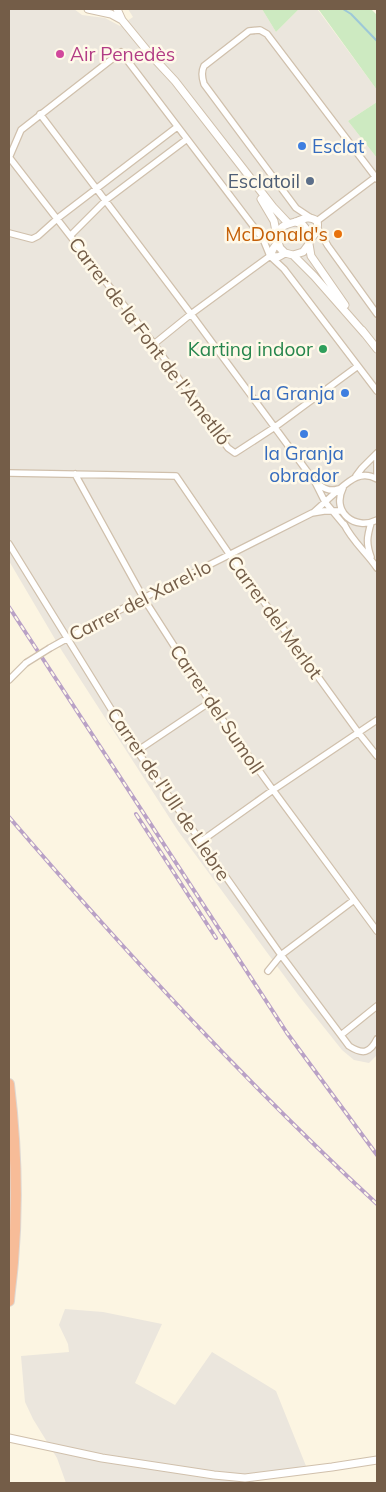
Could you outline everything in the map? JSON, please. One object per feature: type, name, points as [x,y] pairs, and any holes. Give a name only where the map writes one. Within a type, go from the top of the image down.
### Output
[{"type":"highway","points":[[9,1084],[14,1144],[15,1204],[13,1261],[9,1301]]},
{"type":"street","points":[[89,9],[100,9]]},
{"type":"street","points":[[89,9],[111,14],[122,20]]},
{"type":"street","points":[[117,9],[122,20],[174,81],[273,208],[292,223],[300,223],[306,228],[310,234],[311,256],[377,350]]},
{"type":"street","points":[[315,223],[377,178],[267,34],[260,30],[249,32],[204,66],[201,72],[204,84],[296,208],[315,223],[328,246],[377,314]]},
{"type":"street","points":[[9,158],[20,130],[121,52],[263,239],[270,256],[284,269],[377,391]]},
{"type":"street","points":[[40,114],[192,314],[315,482],[325,502],[377,568]]},
{"type":"street","points":[[9,233],[32,239],[38,236],[58,218],[177,127]]},
{"type":"street","points":[[71,235],[106,200],[187,139]]},
{"type":"street","name":"Carrer de la Font de l'Ametlló","points":[[9,158],[58,218],[154,344],[228,448],[235,453],[358,366]]},
{"type":"street","points":[[241,167],[274,221],[280,248],[314,276],[365,334]]},
{"type":"street","points":[[154,344],[270,256],[281,229],[302,219],[315,223]]},
{"type":"street","points":[[270,256],[278,257],[303,252],[315,235],[315,223]]},
{"type":"street","points":[[312,514],[356,476],[377,453]]},
{"type":"street","points":[[377,460],[377,475]]},
{"type":"street","points":[[9,473],[75,474]]},
{"type":"street","name":"Carrer del Merlot","points":[[75,474],[176,476],[230,555],[377,756]]},
{"type":"street","name":"Carrer del Sumoll","points":[[75,474],[144,599],[210,702],[377,931]]},
{"type":"street","points":[[356,476],[368,475],[377,479]]},
{"type":"street","points":[[315,482],[330,491],[343,486]]},
{"type":"street","points":[[343,486],[340,505],[349,519],[364,524],[374,521]]},
{"type":"street","points":[[312,514],[332,510],[343,512]]},
{"type":"street","points":[[343,512],[345,526]]},
{"type":"street","name":"Carrer del Xarel·lo","points":[[9,680],[26,663],[66,638],[312,514]]},
{"type":"street","points":[[371,559],[367,545],[368,535],[374,521]]},
{"type":"street","name":"Carrer de l'Ull de Llebre","points":[[9,544],[137,751],[281,955],[349,1046],[362,1052],[368,1051],[372,1048],[377,1038]]},
{"type":"street","points":[[137,751],[210,702]]},
{"type":"street","points":[[200,842],[377,720]]},
{"type":"street","points":[[268,971],[281,955],[354,900]]},
{"type":"street","points":[[341,1035],[377,1006]]},
{"type":"street","points":[[9,1438],[102,1458],[245,1478],[375,1460]]},
{"type":"shaded area","points":[[9,9],[74,9],[82,15],[105,18],[120,26],[133,17],[128,9],[262,9],[276,32],[299,9],[318,10],[377,90],[377,102],[348,121],[377,158],[377,1055],[369,1063],[354,1060],[342,1050],[299,996],[178,831],[62,651],[9,561]]},
{"type":"shaded area","points":[[65,1309],[103,1312],[162,1324],[135,1383],[175,1405],[212,1352],[276,1391],[306,1466],[256,1475],[253,1483],[66,1483],[57,1458],[25,1402],[21,1356],[69,1352],[68,1344],[59,1325]]},
{"type":"green space","points":[[262,9],[299,9],[276,32]]},
{"type":"green space","points":[[311,9],[371,9],[377,15],[377,90],[319,10]]},
{"type":"green space","points":[[377,102],[377,158],[348,121]]},
{"type":"waterway","points":[[343,9],[351,14],[377,41]]},
{"type":"railway","points":[[9,607],[287,1033],[377,1155]]},
{"type":"railway","points":[[136,814],[216,938]]},
{"type":"railway","points":[[9,817],[187,1016],[328,1158],[377,1204]]},
{"type":"place","name":"Air Penedès","points":[[60,54]]},
{"type":"place","name":"Esclat","points":[[302,146]]},
{"type":"place","name":"Esclatoil","points":[[310,181]]},
{"type":"place","name":"McDonald's","points":[[338,234]]},
{"type":"place","name":"Karting indoor","points":[[323,349]]},
{"type":"place","name":"La Granja","points":[[345,393]]},
{"type":"place","name":"la Granja obrador","points":[[304,434]]}]
